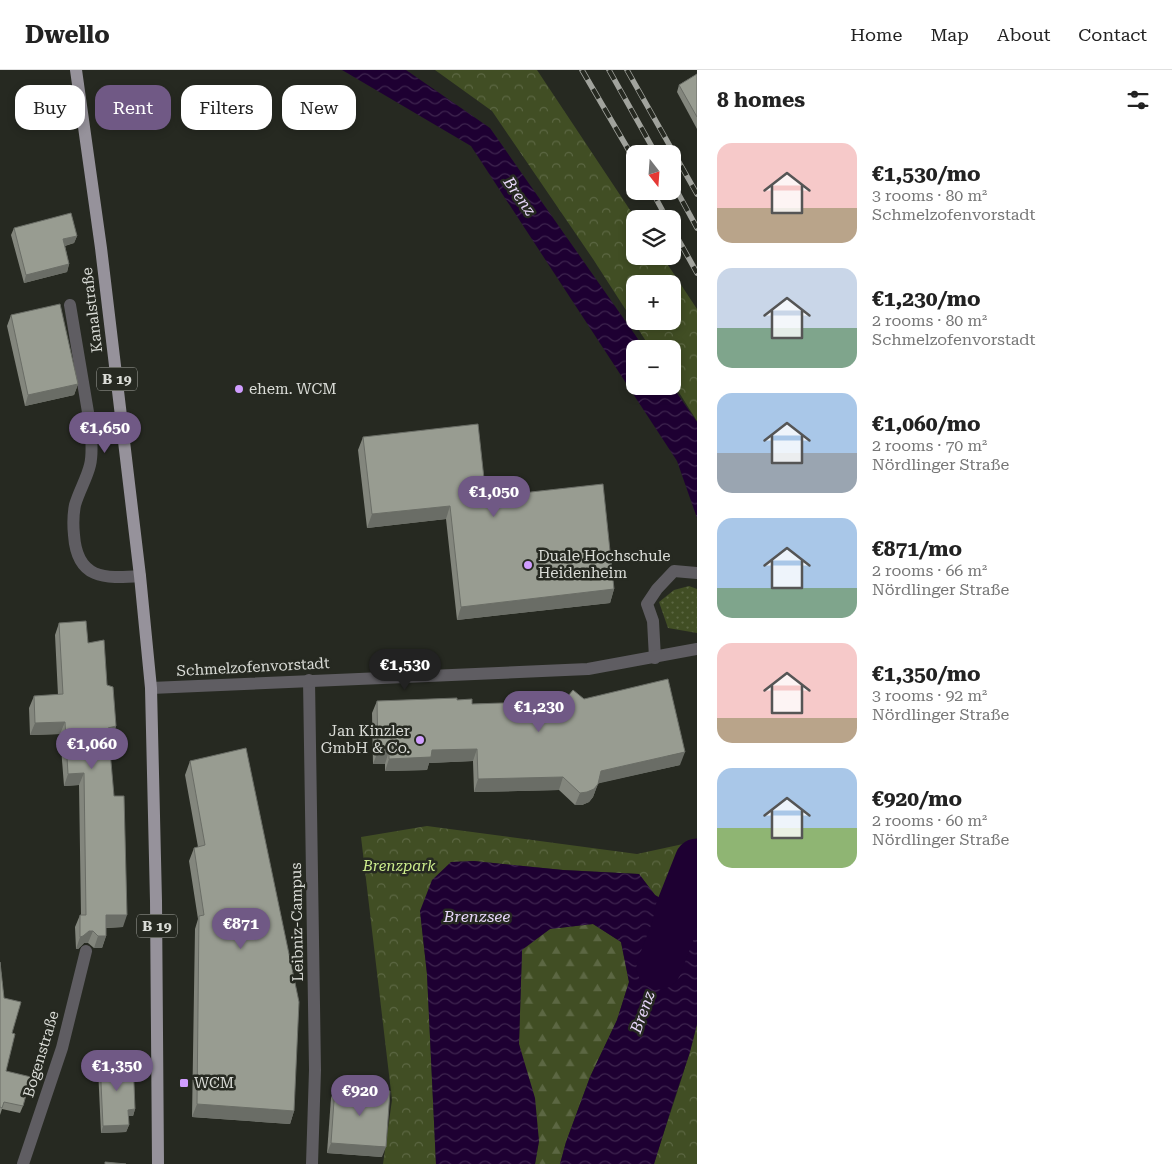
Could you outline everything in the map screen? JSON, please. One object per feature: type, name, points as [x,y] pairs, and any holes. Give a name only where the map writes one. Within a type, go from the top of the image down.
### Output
[{"type":"main road","name":"Kanalstraße","points":[[76,70],[84,114],[101,248],[140,576],[151,688]]},
{"type":"main road","name":"B 19","points":[[151,688],[156,901],[158,1164]]},
{"type":"street","name":"Kanalstraße","points":[[70,305],[92,446],[90,464],[75,505],[73,521],[74,542],[78,558],[86,569],[101,576],[116,578],[140,576]]},
{"type":"street","points":[[655,658],[653,622],[647,604],[657,589],[674,571],[697,573]]},
{"type":"street","name":"Schmelzofenvorstadt","points":[[151,688],[588,669],[697,649]]},
{"type":"street","name":"Leibniz-Campus","points":[[309,680],[315,1070],[312,1164]]},
{"type":"street","name":"Bogenstraße","points":[[23,1164],[62,1048],[86,951]]},
{"type":"green space","points":[[435,70],[537,70],[630,210],[626,210],[626,265],[668,265],[675,275],[626,275],[626,310],[492,111]]},
{"type":"green space","points":[[681,285],[697,309],[697,421],[681,395],[681,340],[645,340],[639,330],[681,330]]},
{"type":"green space","points":[[689,586],[697,589],[697,633],[668,628],[659,602],[674,590]]},
{"type":"green space","name":"Brenzpark","points":[[427,826],[637,854],[697,841],[697,916],[678,909],[655,895],[639,874],[563,870],[474,861],[451,862],[420,911],[427,974],[436,1164],[383,1164],[392,1100],[361,837]]},
{"type":"green space","points":[[593,924],[621,942],[629,982],[617,1020],[590,1077],[560,1164],[535,1164],[539,1141],[519,1044],[522,949],[550,929]]},
{"type":"green space","points":[[697,1024],[697,1164],[654,1164],[693,1042]]},
{"type":"water","points":[[342,70],[406,70],[490,128],[626,322],[626,330],[632,330],[639,340],[626,340],[626,383],[471,146]]},
{"type":"water","points":[[634,395],[678,395],[697,422],[697,518],[677,461]]},
{"type":"water","name":"Brenzsee","points":[[474,861],[563,870],[639,874],[655,895],[678,909],[697,916],[697,1024],[690,1052],[654,1164],[560,1164],[590,1077],[617,1020],[629,982],[621,942],[593,924],[550,929],[522,950],[519,1044],[535,1098],[539,1141],[535,1164],[436,1164],[427,974],[420,911],[432,880],[451,862]]},
{"type":"building","points":[[697,74],[697,117],[679,85]]},
{"type":"building","points":[[71,213],[77,236],[63,239],[69,264],[26,275],[14,228]]},
{"type":"building","points":[[60,304],[78,384],[28,395],[11,315]]},
{"type":"building","name":"Duale Hochschule Heidenheim","points":[[478,424],[486,497],[603,484],[614,589],[461,607],[450,506],[372,514],[363,437]]},
{"type":"building","points":[[86,621],[88,643],[104,640],[107,685],[113,687],[116,726],[108,728],[114,796],[124,796],[127,915],[106,915],[106,936],[98,936],[93,931],[89,931],[80,937],[80,915],[86,915],[84,773],[68,774],[65,722],[35,723],[34,696],[63,694],[59,623]]},
{"type":"building","points":[[668,679],[685,752],[601,771],[598,784],[594,789],[587,792],[580,793],[563,777],[478,779],[477,749],[432,750],[431,757],[389,759],[389,751],[378,751],[377,701],[457,698],[457,700],[472,699],[472,704],[564,701],[573,690],[584,699]]},
{"type":"building","points":[[246,748],[299,1002],[294,1111],[197,1104],[199,916],[204,915],[194,848],[205,845],[190,761]]},
{"type":"building","points":[[0,962],[4,998],[21,1002],[12,1033],[15,1034],[6,1071],[31,1077],[23,1106],[4,1102],[2,1108],[0,1107]]},
{"type":"building","points":[[133,1060],[135,1109],[128,1110],[129,1125],[103,1126],[100,1061]]},
{"type":"building","points":[[335,1087],[390,1091],[386,1147],[331,1143]]},
{"type":"building","points":[[105,1162],[126,1164],[105,1164]]},
{"type":"waterway","name":"Brenz","points":[[659,967],[674,928],[678,909],[697,861]]},
{"type":"railway","points":[[582,70],[626,146]]},
{"type":"railway","points":[[609,70],[651,145]]},
{"type":"railway","points":[[627,70],[697,194]]},
{"type":"railway","points":[[681,199],[697,228]]},
{"type":"railway","points":[[657,200],[662,210]]},
{"type":"railway","points":[[681,244],[697,273]]},
{"type":"place","name":"ehem. WCM","points":[[239,389]]},
{"type":"place","name":"Duale Hochschule Heidenheim","points":[[528,565]]},
{"type":"place","name":"Jan Kinzler GmbH & Co.","points":[[420,740]]},
{"type":"place","name":"WCM","points":[[184,1083]]}]
